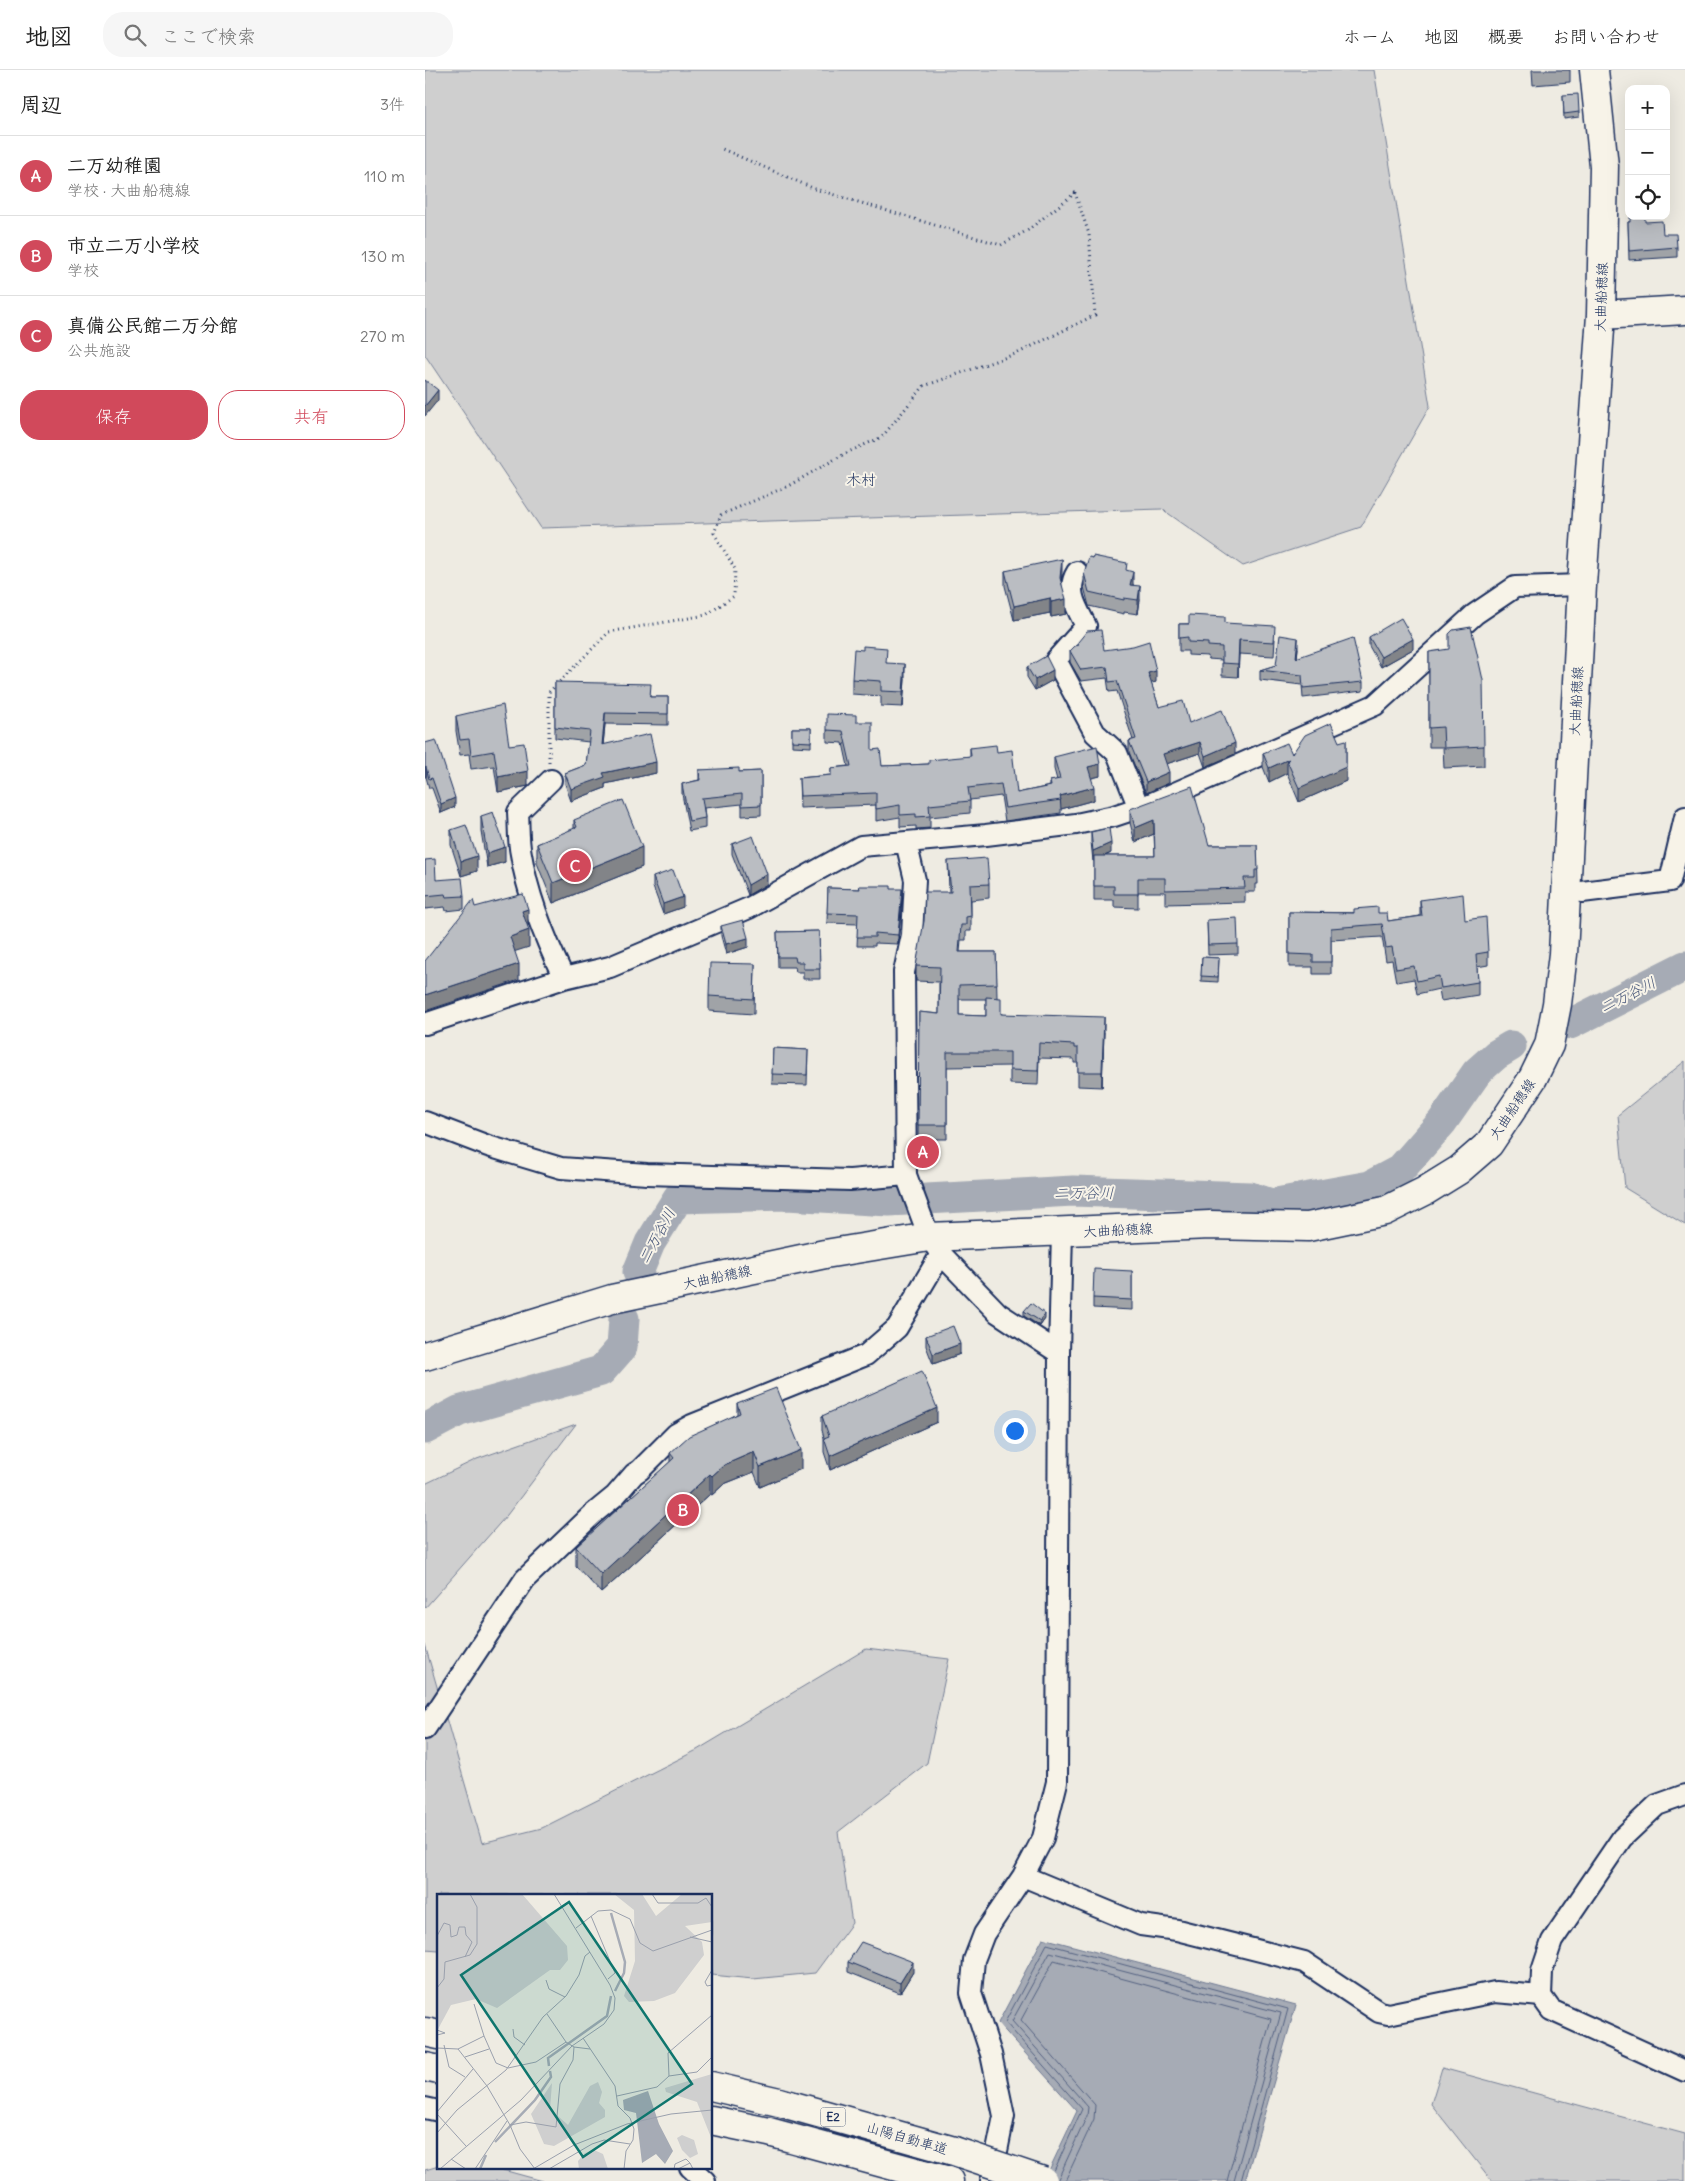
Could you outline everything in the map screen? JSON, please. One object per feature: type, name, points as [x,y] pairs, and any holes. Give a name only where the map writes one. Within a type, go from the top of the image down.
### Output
[{"type":"main road","name":"大曲船穂線","points":[[425,1356],[612,1299],[825,1254],[935,1246],[1062,1232],[1210,1225],[1307,1228],[1385,1211],[1425,1191],[1459,1170],[1489,1144],[1533,1078],[1549,1045],[1557,1004],[1563,954],[1582,584],[1601,315],[1604,166],[1595,70]]},
{"type":"main road","points":[[1601,315],[1685,310]]},
{"type":"main road","name":"山陽自動車道","points":[[713,2086],[779,2102],[954,2151],[1043,2181]]},
{"type":"main road","name":"E2","points":[[713,2120],[769,2132],[945,2180]]},
{"type":"street","points":[[1077,572],[1071,581],[1072,597],[1086,626],[1056,660],[1095,733],[1117,753],[1139,808]]},
{"type":"street","points":[[425,1024],[564,978],[610,967],[749,908],[861,846],[1076,824],[1114,816],[1139,808],[1375,705],[1475,614],[1515,588],[1582,584]]},
{"type":"street","points":[[551,780],[518,812],[521,853],[530,896],[550,949],[564,978]]},
{"type":"street","points":[[1583,892],[1670,881],[1685,816]]},
{"type":"street","points":[[906,842],[915,880],[912,935],[904,972],[906,1175],[935,1246],[998,1313],[1059,1354]]},
{"type":"street","points":[[425,1122],[488,1146],[561,1168],[647,1174],[850,1180],[906,1175]]},
{"type":"street","points":[[991,2181],[1004,2116],[991,2054],[971,1993],[974,1960],[984,1934],[1023,1876],[1043,1838],[1057,1782],[1059,1354],[1062,1232]]},
{"type":"street","points":[[425,1729],[525,1579],[593,1514],[615,1496],[634,1474],[641,1470],[676,1434],[692,1425],[865,1355],[897,1328],[935,1246]]},
{"type":"street","points":[[1685,1796],[1657,1805],[1622,1838],[1552,1941],[1542,1971],[1541,1996],[1551,2010],[1685,2071]]},
{"type":"street","points":[[1023,1876],[1141,1925],[1177,1930],[1304,1962],[1379,2012],[1388,2014],[1495,1992],[1541,1996]]},
{"type":"street","points":[[691,2168],[705,2181]]},
{"type":"path","points":[[551,780],[548,750],[549,692],[555,685],[609,632],[706,615],[733,596],[735,569],[715,533],[721,515],[788,486],[847,453],[882,437],[924,386],[1018,352],[1095,315],[1089,234],[1075,193],[1027,230],[1001,245],[815,189],[722,149]]},
{"type":"shaded area","points":[[425,70],[1374,70],[1430,406],[1361,527],[1243,566],[1162,509],[541,528],[425,355]]},
{"type":"shaded area","points":[[1685,1061],[1685,1225],[1625,1188],[1618,1115]]},
{"type":"shaded area","points":[[576,1424],[507,1515],[425,1608],[425,1484],[477,1459]]},
{"type":"shaded area","points":[[425,1645],[482,1843],[542,1828],[697,1750],[866,1649],[949,1659],[927,1763],[838,1832],[852,1923],[815,1973],[753,1979],[713,1975],[713,1894],[437,1894],[437,1950],[425,1949]]},
{"type":"shaded area","points":[[1442,2068],[1685,2134],[1685,2181],[1492,2181],[1431,2104]]},
{"type":"shaded area","points":[[437,2167],[496,2168],[543,2181],[425,2181],[425,2170]]},
{"type":"water","points":[[1043,1938],[1296,2005],[1245,2181],[1044,2181],[1077,2111],[998,2023]]},
{"type":"building","points":[[1578,94],[1579,112],[1564,114],[1563,95]]},
{"type":"building","points":[[1630,220],[1645,220],[1645,222],[1662,221],[1663,234],[1676,234],[1677,247],[1629,251],[1628,222]]},
{"type":"building","points":[[425,380],[438,390],[425,406]]},
{"type":"building","points":[[1093,556],[1127,563],[1126,570],[1133,572],[1130,585],[1140,586],[1138,600],[1124,598],[1124,600],[1089,592],[1084,573],[1089,557],[1093,558]]},
{"type":"building","points":[[1062,559],[1060,578],[1066,599],[1051,602],[1050,598],[1014,606],[1005,571]]},
{"type":"building","points":[[1189,615],[1225,617],[1225,623],[1275,626],[1274,642],[1239,640],[1238,664],[1222,663],[1222,647],[1208,646],[1208,643],[1188,642],[1188,637],[1179,638],[1179,624],[1189,624]]},
{"type":"building","points":[[1401,618],[1413,639],[1381,657],[1369,637]]},
{"type":"building","points":[[1471,627],[1483,680],[1484,746],[1444,748],[1443,727],[1429,728],[1429,652],[1449,649],[1449,634],[1453,630]]},
{"type":"building","points":[[1101,630],[1104,650],[1133,646],[1149,641],[1156,671],[1148,673],[1159,707],[1183,701],[1189,723],[1222,710],[1235,743],[1205,756],[1200,742],[1163,754],[1169,772],[1146,782],[1129,741],[1136,739],[1117,681],[1109,682],[1107,667],[1081,670],[1070,651],[1079,645],[1078,642],[1087,631]]},
{"type":"building","points":[[1280,635],[1298,638],[1296,658],[1353,638],[1363,682],[1303,688],[1302,675],[1260,670],[1276,665]]},
{"type":"building","points":[[863,646],[887,648],[886,663],[905,664],[903,692],[881,691],[881,681],[852,679],[854,649],[863,650]]},
{"type":"building","points":[[1046,656],[1053,670],[1035,680],[1027,667]]},
{"type":"building","points":[[555,682],[651,684],[650,697],[668,697],[668,714],[605,713],[602,745],[650,734],[656,762],[603,773],[605,777],[571,789],[565,773],[586,765],[590,731],[555,727]]},
{"type":"building","points":[[503,705],[509,745],[524,743],[528,771],[498,777],[494,751],[471,755],[469,739],[460,740],[456,716]]},
{"type":"building","points":[[827,714],[856,715],[856,722],[872,722],[872,750],[880,749],[882,766],[929,764],[929,760],[971,756],[970,748],[996,745],[997,752],[1012,750],[1017,793],[1051,786],[1050,781],[1060,779],[1054,757],[1097,746],[1100,764],[1088,767],[1094,787],[1060,796],[1061,800],[1005,808],[1001,784],[968,788],[970,801],[929,805],[930,816],[916,817],[916,814],[900,815],[900,805],[876,809],[876,793],[800,796],[799,778],[831,775],[831,768],[851,766],[843,731],[827,730]]},
{"type":"building","points":[[1331,723],[1339,742],[1346,740],[1346,767],[1299,788],[1287,761],[1289,759],[1269,768],[1263,753],[1287,743],[1292,754],[1305,735]]},
{"type":"building","points":[[792,728],[811,728],[811,742],[792,741]]},
{"type":"building","points":[[436,740],[455,798],[441,804],[432,778],[429,779],[425,768],[425,743]]},
{"type":"building","points":[[739,768],[739,772],[761,771],[761,805],[742,806],[742,794],[702,798],[705,818],[689,821],[682,784],[700,780],[699,770]]},
{"type":"building","points":[[1192,786],[1209,845],[1257,845],[1258,870],[1255,870],[1255,878],[1244,878],[1245,888],[1165,890],[1165,878],[1138,878],[1138,894],[1114,894],[1114,886],[1094,886],[1094,856],[1155,856],[1154,820],[1135,828],[1130,809]]},
{"type":"building","points":[[623,800],[642,847],[553,883],[537,844],[577,827],[574,820]]},
{"type":"building","points":[[493,812],[505,847],[487,853],[481,816]]},
{"type":"building","points":[[466,825],[477,856],[461,861],[451,830]]},
{"type":"building","points":[[1109,828],[1111,843],[1093,851],[1091,832]]},
{"type":"building","points":[[753,836],[767,874],[748,885],[732,844]]},
{"type":"building","points":[[987,858],[989,884],[970,885],[971,916],[966,917],[966,925],[961,925],[959,952],[996,952],[997,984],[959,985],[959,1015],[986,1016],[986,997],[1001,998],[1001,1014],[1104,1017],[1102,1072],[1078,1072],[1078,1048],[1074,1048],[1074,1045],[1039,1043],[1038,1071],[1010,1070],[1010,1052],[947,1052],[947,1125],[918,1125],[919,1012],[939,1014],[940,967],[916,966],[924,921],[925,892],[951,892],[948,861]]},
{"type":"building","points":[[435,859],[436,880],[462,878],[464,896],[446,897],[445,894],[425,896],[425,860]]},
{"type":"building","points":[[673,870],[683,897],[663,904],[653,877]]},
{"type":"building","points":[[859,886],[891,886],[891,889],[902,889],[898,935],[875,933],[875,937],[857,937],[858,914],[827,913],[828,888],[860,889]]},
{"type":"building","points":[[523,894],[528,909],[522,911],[529,930],[510,937],[519,964],[425,995],[425,961],[473,900],[475,907]]},
{"type":"building","points":[[1463,894],[1465,920],[1486,917],[1488,952],[1476,954],[1478,982],[1441,988],[1439,976],[1417,981],[1414,966],[1396,969],[1392,947],[1386,948],[1382,924],[1331,928],[1331,962],[1313,962],[1313,955],[1289,954],[1289,912],[1354,913],[1354,909],[1378,907],[1378,913],[1387,913],[1388,921],[1422,916],[1420,900]]},
{"type":"building","points":[[1237,918],[1238,944],[1208,945],[1207,920]]},
{"type":"building","points":[[743,920],[748,938],[726,944],[721,926]]},
{"type":"building","points":[[819,931],[820,969],[803,969],[803,962],[796,962],[795,957],[778,957],[777,932]]},
{"type":"building","points":[[1202,957],[1219,958],[1218,977],[1201,976]]},
{"type":"building","points":[[710,963],[755,964],[754,999],[709,996]]},
{"type":"building","points":[[773,1048],[808,1050],[807,1075],[772,1074]]},
{"type":"building","points":[[1094,1269],[1132,1271],[1132,1300],[1093,1298]]},
{"type":"building","points":[[1031,1303],[1045,1314],[1040,1321],[1024,1311]]},
{"type":"building","points":[[953,1326],[960,1344],[933,1354],[926,1336]]},
{"type":"building","points":[[922,1371],[937,1408],[830,1456],[824,1438],[829,1436],[822,1416]]},
{"type":"building","points":[[776,1388],[801,1450],[760,1467],[754,1452],[724,1465],[712,1476],[710,1474],[601,1574],[576,1547],[674,1458],[670,1453],[689,1436],[740,1413],[737,1403]]},
{"type":"building","points":[[861,1942],[913,1962],[900,1983],[848,1962]]},
{"type":"waterway","name":"二万谷川","points":[[1570,1024],[1685,966]]},
{"type":"waterway","name":"二万谷川","points":[[638,1272],[650,1243],[678,1198],[787,1195],[889,1201],[1073,1191],[1250,1197],[1271,1204],[1370,1186],[1400,1170],[1442,1122],[1477,1072],[1496,1055],[1511,1046]]},
{"type":"waterway","name":"二万谷川","points":[[425,1429],[459,1411],[601,1371],[622,1347],[624,1319]]},
{"type":"place","name":"真備公民館二万分館","points":[[575,866]]},
{"type":"place","name":"二万幼稚園","points":[[923,1152]]},
{"type":"place","name":"市立二万小学校","points":[[683,1510]]},
{"type":"district","name":"木村","points":[[861,480]]}]
